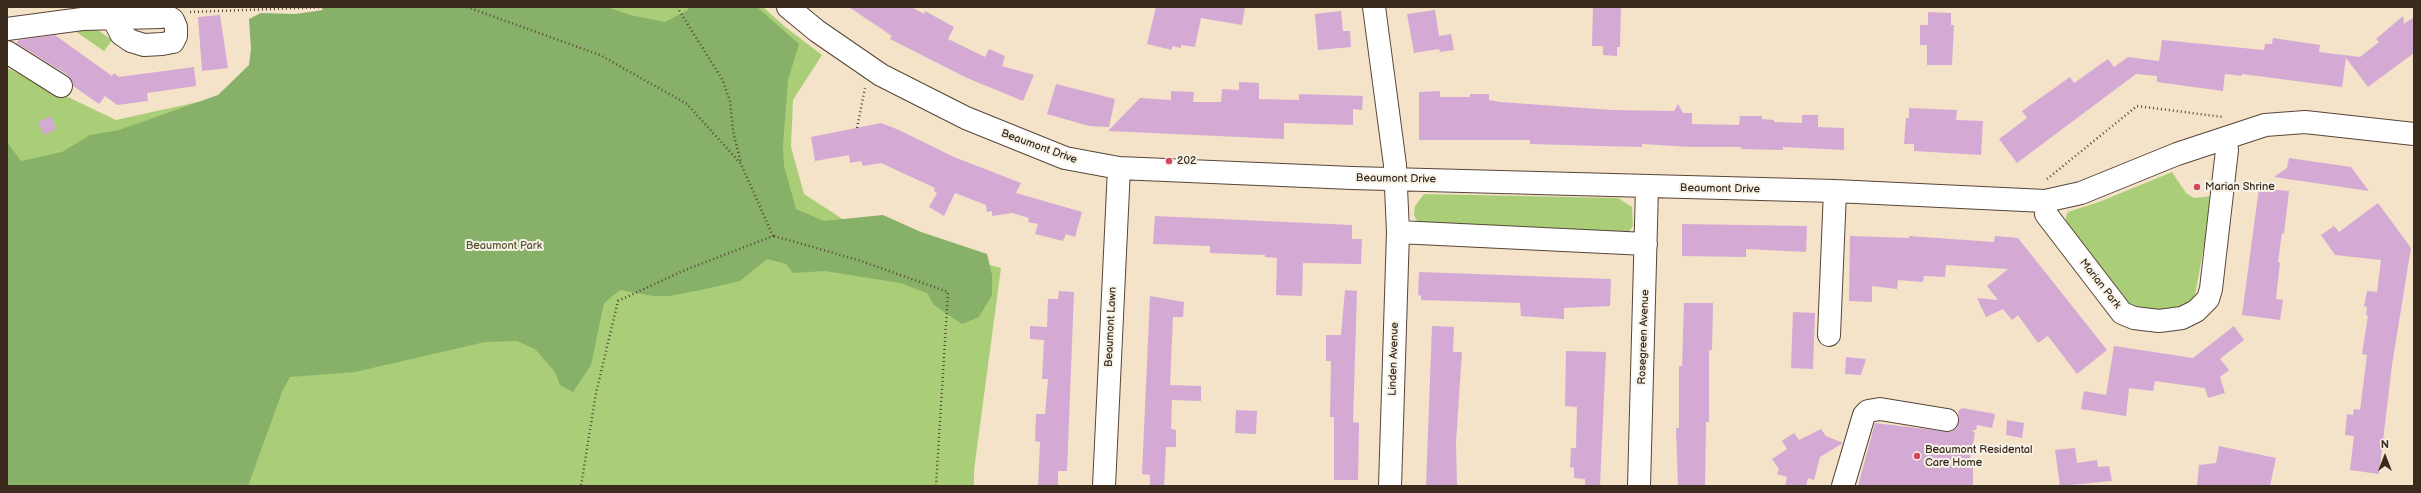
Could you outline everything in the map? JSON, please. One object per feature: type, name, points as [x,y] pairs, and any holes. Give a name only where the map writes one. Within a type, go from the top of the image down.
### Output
[{"type":"street","name":"Beaumont Drive","points":[[788,7],[817,31],[881,75],[966,118],[1065,158],[1119,168],[1648,187],[1835,191],[2044,192]]},
{"type":"street","name":"Linden Avenue","points":[[1374,7],[1396,179],[1398,232],[1390,486]]},
{"type":"street","points":[[7,29],[49,14],[113,18],[162,13],[173,20],[176,27],[176,36],[173,42],[144,45],[131,41],[121,34],[113,18]]},
{"type":"street","points":[[7,52],[61,86]]},
{"type":"street","points":[[2044,192],[2081,192],[2177,154],[2227,127],[2290,122],[2338,125],[2414,134]]},
{"type":"street","name":"Marian Park","points":[[2044,192],[2046,214],[2122,313],[2134,318],[2155,321],[2182,318],[2196,311],[2208,299],[2211,289],[2227,150],[2227,127]]},
{"type":"street","name":"Beaumont Lawn","points":[[1104,486],[1119,168]]},
{"type":"street","name":"Rosegreen Avenue","points":[[1639,486],[1648,187]]},
{"type":"street","points":[[1829,335],[1835,191]]},
{"type":"street","points":[[1398,232],[1646,244]]},
{"type":"street","points":[[1843,486],[1864,415],[1868,411],[1880,409],[1947,420]]},
{"type":"path","points":[[162,13],[326,7]]},
{"type":"path","points":[[467,7],[600,55],[687,104],[741,164]]},
{"type":"path","points":[[677,7],[722,79],[730,102],[733,131],[741,164],[773,236]]},
{"type":"path","points":[[857,128],[865,87]]},
{"type":"path","points":[[2044,192],[2137,106],[2227,127]]},
{"type":"path","points":[[581,486],[596,393],[618,301],[685,270],[773,236],[858,260],[948,292],[936,486]]},
{"type":"green space","name":"Beaumont Park","points":[[322,7],[607,7],[630,15],[665,22],[688,10],[689,7],[757,7],[799,44],[788,80],[783,145],[784,166],[796,209],[824,221],[883,215],[921,232],[987,254],[992,275],[992,295],[979,317],[962,324],[934,305],[927,293],[900,283],[825,271],[793,273],[786,264],[767,259],[740,281],[705,289],[670,296],[653,296],[620,290],[604,303],[591,365],[573,392],[560,385],[555,372],[535,349],[517,341],[485,342],[355,372],[290,377],[282,392],[248,486],[7,486],[7,142],[21,161],[62,152],[90,135],[119,130],[218,95],[249,65],[251,49],[249,19],[261,13],[295,14],[323,10]]},
{"type":"green space","name":"Beaumont Park","points":[[337,7],[763,7],[784,26],[822,55],[793,100],[791,147],[804,194],[861,231],[1001,268],[974,470],[974,486],[7,486],[7,68],[116,120],[248,91]]},
{"type":"green space","points":[[69,27],[96,29],[112,40],[104,51]]},
{"type":"green space","points":[[2172,172],[2186,193],[2194,198],[2213,196],[2195,295],[2190,303],[2180,308],[2132,312],[2066,224],[2066,216],[2068,212],[2099,202]]},
{"type":"green space","points":[[1424,194],[1618,198],[1632,207],[1633,226],[1628,233],[1418,223],[1414,215],[1415,206]]},
{"type":"building","points":[[849,7],[911,7],[924,14],[925,11],[954,27],[948,39],[985,57],[989,49],[1005,56],[1002,66],[1034,75],[1023,101],[967,78],[890,39],[892,36]]},
{"type":"building","points":[[1156,7],[1245,7],[1242,25],[1201,18],[1195,47],[1181,45],[1181,48],[1172,46],[1172,50],[1147,44]]},
{"type":"building","points":[[1593,7],[1621,8],[1620,47],[1617,47],[1617,56],[1603,55],[1603,46],[1592,46]]},
{"type":"building","points":[[1435,10],[1439,36],[1451,34],[1454,50],[1440,52],[1439,49],[1414,53],[1407,14]]},
{"type":"building","points":[[1341,11],[1343,31],[1350,31],[1351,47],[1318,50],[1315,14]]},
{"type":"building","points":[[1928,12],[1951,13],[1951,25],[1954,25],[1952,65],[1927,65],[1927,45],[1920,45],[1920,25],[1928,25]]},
{"type":"building","points":[[220,15],[228,68],[202,71],[198,17]]},
{"type":"building","points":[[2403,16],[2404,24],[2414,17],[2414,53],[2368,87],[2346,58],[2342,87],[2242,74],[2242,76],[2225,74],[2223,91],[2157,82],[2157,76],[2136,74],[2017,163],[1999,139],[2027,118],[2022,111],[2070,77],[2074,83],[2108,59],[2114,67],[2128,57],[2159,61],[2162,40],[2264,50],[2265,44],[2272,44],[2273,38],[2320,45],[2319,52],[2360,57],[2379,42],[2376,39]]},
{"type":"building","points":[[55,35],[112,76],[114,73],[119,77],[194,67],[196,86],[147,93],[148,101],[117,105],[105,96],[99,104],[73,86],[68,75],[16,43],[19,40]]},
{"type":"building","points":[[1239,82],[1259,83],[1259,99],[1299,100],[1299,94],[1363,96],[1362,110],[1353,109],[1353,125],[1284,123],[1284,139],[1108,131],[1140,98],[1171,100],[1171,91],[1194,92],[1193,102],[1221,102],[1222,89],[1239,90]]},
{"type":"building","points":[[1056,84],[1115,99],[1109,127],[1089,126],[1047,114]]},
{"type":"building","points":[[1440,91],[1440,97],[1470,97],[1470,94],[1489,94],[1489,100],[1500,102],[1612,110],[1674,111],[1678,104],[1683,113],[1692,113],[1692,124],[1739,125],[1740,116],[1762,116],[1762,119],[1774,120],[1774,122],[1802,123],[1802,115],[1818,115],[1818,127],[1844,128],[1844,150],[1783,147],[1783,150],[1741,149],[1741,147],[1691,147],[1642,144],[1642,147],[1530,144],[1530,140],[1419,140],[1419,92]]},
{"type":"building","points":[[1909,108],[1957,110],[1956,120],[1983,121],[1981,155],[1914,151],[1914,144],[1904,144],[1906,118],[1909,118]]},
{"type":"building","points":[[51,116],[56,129],[44,135],[38,122]]},
{"type":"building","points":[[881,123],[899,130],[954,157],[1021,183],[1016,193],[1082,212],[1075,237],[1066,234],[1063,241],[1035,234],[1038,224],[1028,222],[1029,218],[1012,213],[992,216],[992,211],[987,212],[986,205],[955,193],[944,216],[929,207],[937,193],[934,191],[935,188],[881,163],[863,166],[861,161],[850,163],[849,155],[815,161],[811,137]]},
{"type":"building","points":[[2289,158],[2351,167],[2369,191],[2274,177],[2287,168]]},
{"type":"building","points":[[2259,188],[2289,191],[2284,234],[2282,233],[2278,262],[2280,263],[2276,299],[2283,300],[2280,320],[2242,315]]},
{"type":"building","points":[[2378,203],[2411,248],[2392,365],[2379,474],[2350,470],[2354,436],[2345,435],[2347,414],[2353,415],[2354,409],[2360,410],[2367,355],[2362,354],[2368,316],[2366,315],[2367,307],[2364,306],[2367,291],[2377,292],[2381,260],[2335,255],[2321,235],[2334,226],[2339,232]]},
{"type":"building","points":[[1155,216],[1352,225],[1352,239],[1362,239],[1361,264],[1303,263],[1302,296],[1276,295],[1277,258],[1265,257],[1265,255],[1210,253],[1210,246],[1153,244]]},
{"type":"building","points":[[1682,224],[1807,226],[1806,252],[1746,249],[1746,257],[1682,256]]},
{"type":"building","points":[[1850,236],[1909,238],[1909,236],[1994,242],[1995,236],[2018,238],[2107,350],[2077,374],[2048,336],[2038,343],[2018,315],[2012,320],[2003,309],[1986,317],[1977,298],[1998,300],[1987,286],[2008,269],[1946,265],[1945,277],[1924,276],[1923,282],[1898,280],[1897,289],[1872,286],[1872,302],[1849,301]]},
{"type":"building","points":[[1419,272],[1611,279],[1610,306],[1564,308],[1564,319],[1521,316],[1520,303],[1421,300],[1421,296],[1418,295]]},
{"type":"building","points":[[1345,290],[1357,291],[1353,422],[1359,423],[1358,480],[1334,480],[1334,417],[1330,417],[1331,361],[1326,361],[1326,335],[1341,335]]},
{"type":"building","points":[[1059,291],[1074,292],[1067,471],[1058,471],[1058,486],[1038,486],[1040,442],[1035,441],[1036,414],[1045,414],[1048,379],[1042,379],[1044,340],[1030,339],[1030,326],[1047,327],[1048,299],[1058,299]]},
{"type":"building","points":[[1150,296],[1184,302],[1183,317],[1173,317],[1170,385],[1201,386],[1201,401],[1172,400],[1171,429],[1176,430],[1176,447],[1166,447],[1164,486],[1150,486],[1150,475],[1142,474]]},
{"type":"building","points":[[1684,303],[1713,303],[1712,350],[1709,350],[1709,422],[1706,422],[1705,485],[1678,485],[1676,428],[1679,428],[1679,366],[1682,366]]},
{"type":"building","points":[[1793,312],[1815,313],[1813,369],[1791,368]]},
{"type":"building","points":[[1432,326],[1454,327],[1453,352],[1462,352],[1456,442],[1457,486],[1426,486]]},
{"type":"building","points":[[2234,326],[2244,340],[2220,359],[2229,370],[2220,377],[2225,393],[2208,398],[2205,388],[2155,381],[2153,391],[2129,388],[2126,416],[2081,409],[2084,391],[2106,395],[2114,346],[2193,358]]},
{"type":"building","points":[[1566,351],[1606,352],[1600,486],[1585,486],[1585,479],[1574,478],[1574,468],[1570,467],[1571,448],[1576,448],[1577,407],[1565,406]]},
{"type":"building","points":[[1846,357],[1866,359],[1861,375],[1845,374]]},
{"type":"building","name":"Beaumont Residental Care Home","points":[[1962,408],[1995,414],[1992,428],[1977,425],[1976,430],[1972,430],[1975,433],[1969,464],[1973,464],[1973,486],[1858,486],[1875,423],[1951,432],[1957,428],[1959,422],[1958,411]]},
{"type":"building","points":[[1236,410],[1257,411],[1256,434],[1235,433]]},
{"type":"building","points":[[2007,420],[2024,423],[2022,438],[2006,435]]},
{"type":"building","points":[[1821,429],[1826,436],[1843,443],[1820,457],[1814,480],[1808,478],[1806,486],[1785,486],[1787,477],[1777,474],[1779,469],[1772,459],[1787,449],[1782,441],[1794,433],[1799,440]]},
{"type":"building","points":[[2219,446],[2276,458],[2270,486],[2197,486],[2199,465],[2216,463]]},
{"type":"building","points":[[2075,448],[2077,463],[2097,460],[2098,467],[2109,466],[2112,481],[2060,486],[2055,450]]},
{"type":"place","name":"202","points":[[1169,161]]},
{"type":"place","name":"Marian Shrine","points":[[2197,187]]},
{"type":"place","name":"Beaumont Residental Care Home","points":[[1917,456]]}]
